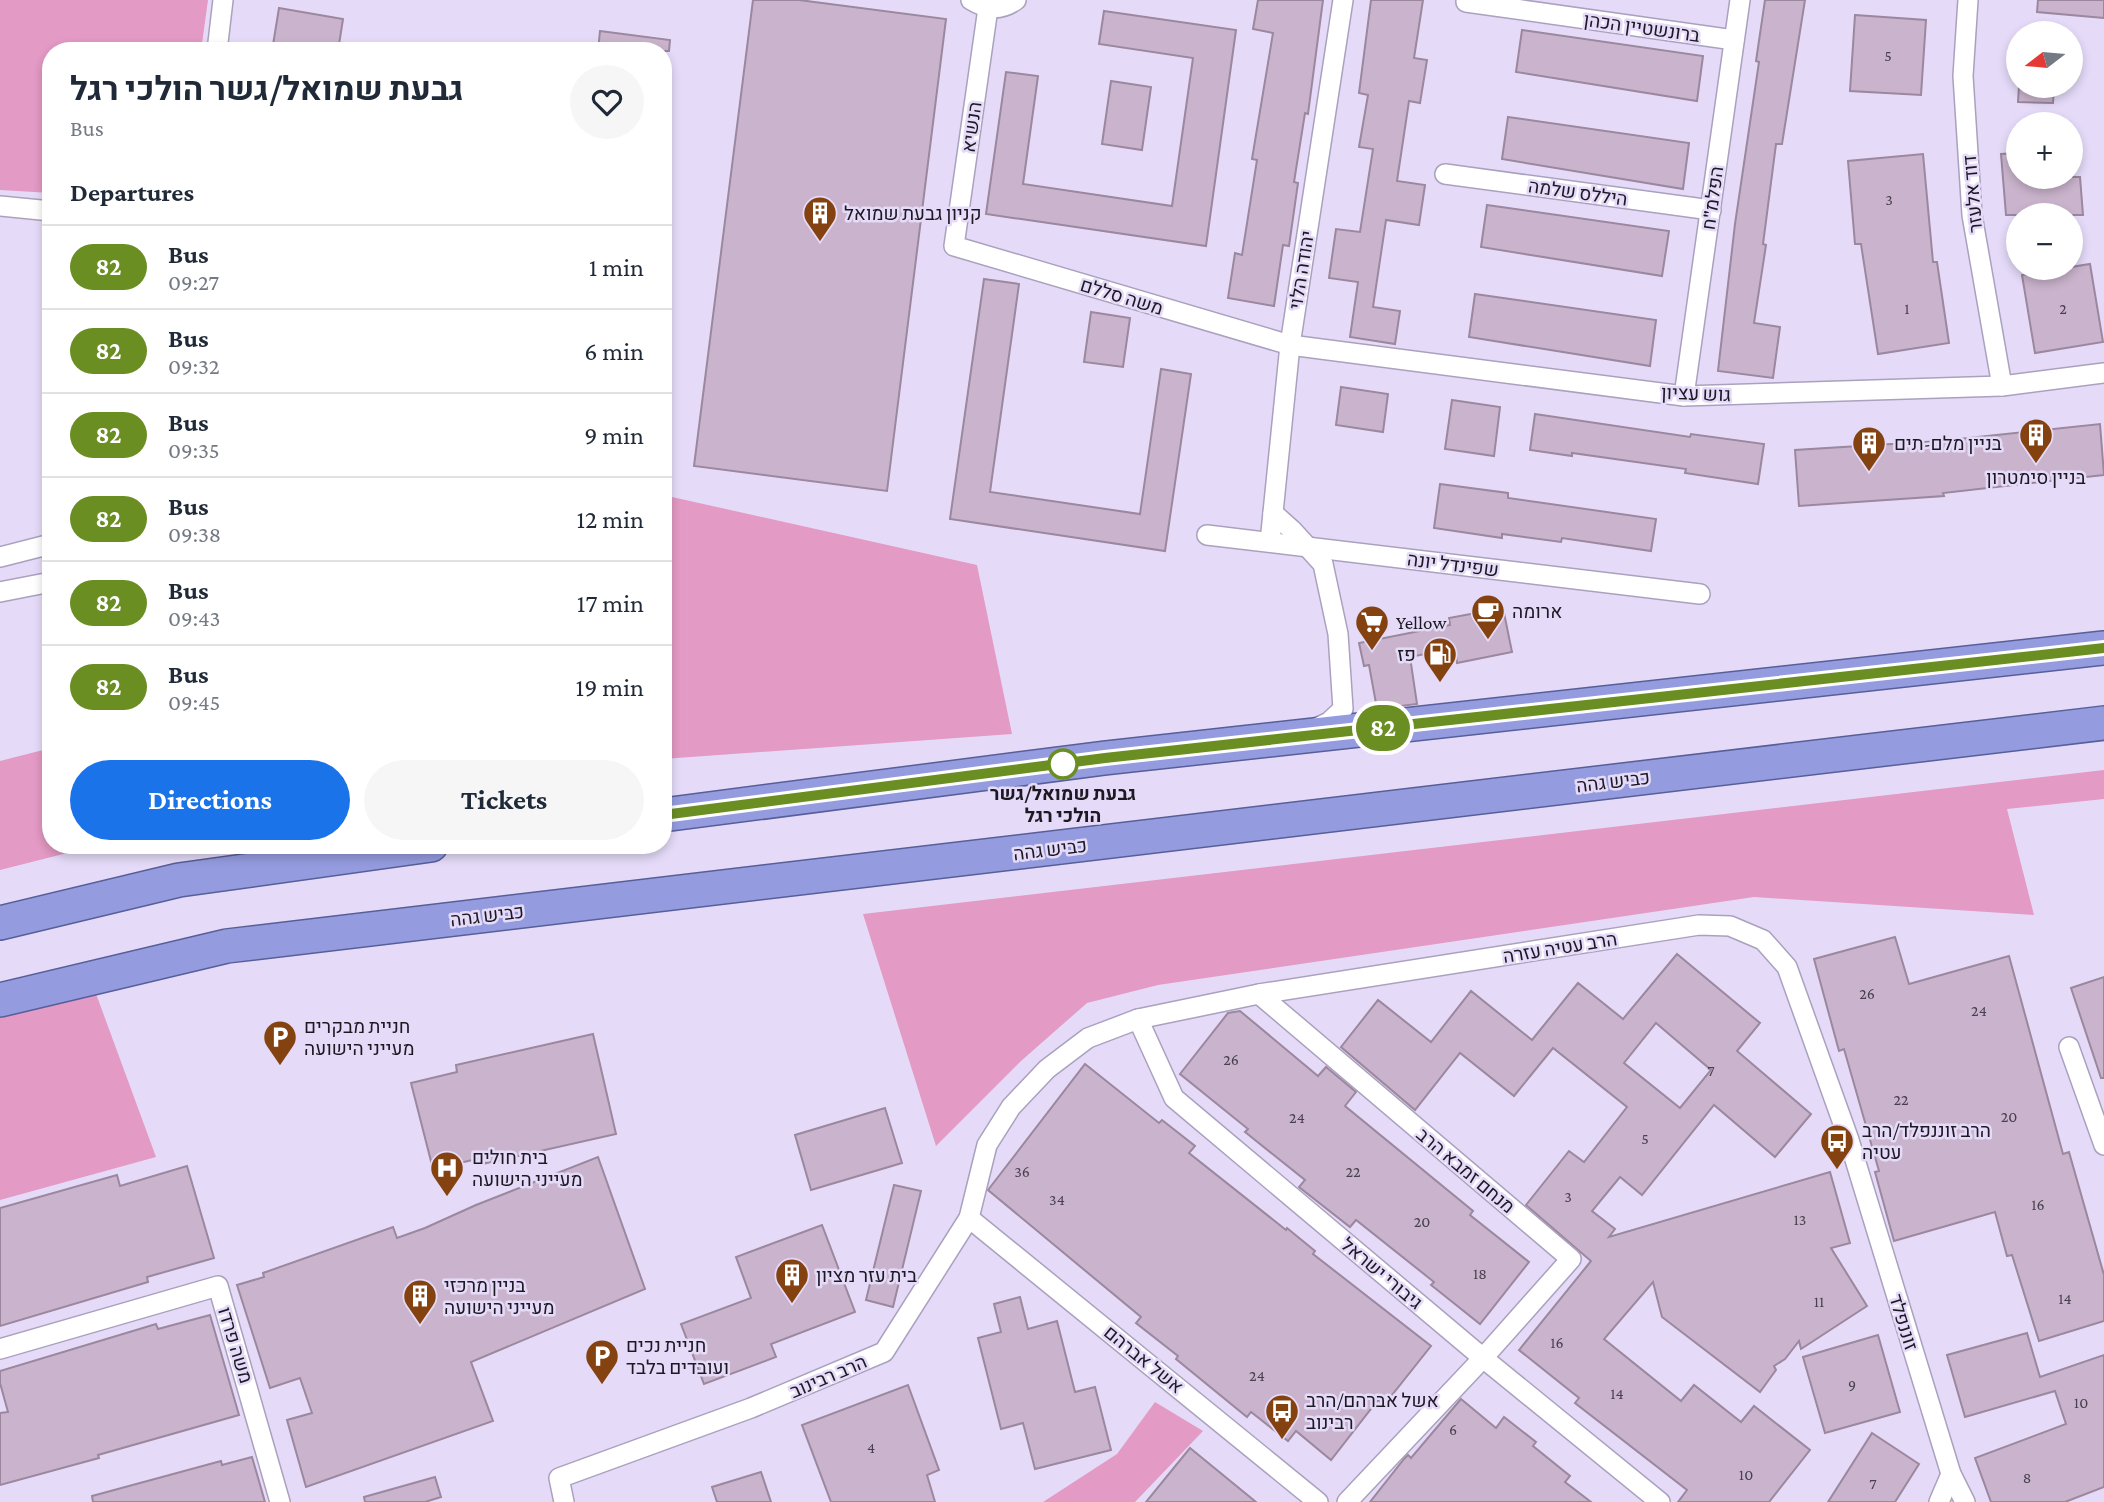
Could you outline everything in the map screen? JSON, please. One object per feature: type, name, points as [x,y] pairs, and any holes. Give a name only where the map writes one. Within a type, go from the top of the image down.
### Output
[{"type":"highway","points":[[672,814],[1105,758],[2104,648]]},
{"type":"highway","name":"כביש גהה","points":[[0,1000],[227,946],[2104,723]]},
{"type":"highway","points":[[0,923],[179,880],[366,854]]},
{"type":"street","points":[[218,42],[223,0]]},
{"type":"street","points":[[980,4],[1000,8],[1016,0]]},
{"type":"street","name":"יהודה הלוי","points":[[1270,542],[1290,345],[1343,0]]},
{"type":"street","name":"הפלמ\"ח","points":[[1684,396],[1740,0]]},
{"type":"street","name":"דוד אלעזר","points":[[1969,0],[1963,76],[1972,215],[2002,386]]},
{"type":"street","name":"ברונשטיין הכהן","points":[[1466,2],[1734,40]]},
{"type":"street","name":"הנשיא","points":[[954,246],[980,4]]},
{"type":"street","name":"היללס שלמה","points":[[1445,174],[1711,210]]},
{"type":"street","points":[[0,206],[42,210]]},
{"type":"street","name":"משה סללם","points":[[954,246],[1290,345]]},
{"type":"street","name":"גוש עציון","points":[[1290,345],[1684,396],[2002,386],[2104,373]]},
{"type":"street","points":[[1273,513],[1323,564],[1335,620],[1343,709],[1329,722],[1293,738]]},
{"type":"street","name":"שפינדל יונה","points":[[1207,535],[1700,594]]},
{"type":"street","points":[[0,557],[42,546]]},
{"type":"street","points":[[0,592],[42,584]]},
{"type":"street","name":"הרב עטיה עזרה","points":[[1138,1019],[1259,994],[1699,925],[1730,926],[1763,940],[1787,967],[1849,1140]]},
{"type":"street","name":"מנחם זמבא הרב","points":[[1259,994],[1571,1259],[1483,1358]]},
{"type":"street","name":"הרב רבינוב","points":[[564,1502],[559,1478],[751,1408],[884,1352],[969,1217],[987,1145],[1011,1107],[1047,1069],[1088,1038],[1138,1019]]},
{"type":"street","name":"גיבורי ישראל","points":[[1138,1019],[1174,1098],[1483,1358],[1660,1502]]},
{"type":"street","points":[[2069,1047],[2104,1145]]},
{"type":"street","name":"זוננפלד","points":[[1849,1140],[1951,1474],[1965,1502]]},
{"type":"street","name":"אשל אברהם","points":[[969,1217],[1318,1502]]},
{"type":"street","name":"משה פרדו","points":[[0,1349],[218,1286],[280,1502]]},
{"type":"street","points":[[1347,1502],[1483,1358]]},
{"type":"street","points":[[1939,1502],[1951,1474]]},
{"type":"shaded area","points":[[0,0],[208,0],[202,42],[42,42],[42,192],[0,190]]},
{"type":"shaded area","points":[[672,497],[977,565],[1012,734],[672,758]]},
{"type":"shaded area","points":[[42,750],[42,854],[63,854],[0,870],[0,761]]},
{"type":"shaded area","points":[[2104,770],[2104,799],[2007,809],[2034,915],[1754,897],[1158,985],[1087,1003],[1021,1061],[936,1146],[863,914]]},
{"type":"shaded area","points":[[95,991],[156,1157],[0,1200],[0,1018]]},
{"type":"shaded area","points":[[1155,1402],[1203,1431],[1135,1502],[1043,1502],[1117,1454]]},
{"type":"building","name":"קניון גבעת שמואל","points":[[753,0],[799,0],[946,19],[887,491],[694,466]]},
{"type":"building","points":[[1258,0],[1323,0],[1308,114],[1305,113],[1294,182],[1298,183],[1289,246],[1283,245],[1274,306],[1228,298],[1235,253],[1242,255],[1257,160],[1252,159],[1273,33],[1253,29]]},
{"type":"building","points":[[1371,0],[1423,0],[1414,58],[1427,60],[1420,103],[1409,101],[1397,181],[1425,185],[1419,225],[1386,220],[1373,307],[1400,311],[1395,344],[1350,337],[1358,282],[1329,278],[1336,229],[1360,232],[1373,149],[1359,147],[1368,95],[1359,93]]},
{"type":"building","points":[[1765,0],[1805,0],[1782,144],[1776,144],[1763,244],[1766,245],[1754,323],[1780,327],[1773,378],[1718,371]]},
{"type":"building","points":[[2038,0],[2104,0],[2104,18],[2037,12]]},
{"type":"building","points":[[279,8],[343,19],[339,42],[273,42]]},
{"type":"building","points":[[1104,11],[1236,30],[1206,246],[986,214],[1006,72],[1038,76],[1023,184],[1172,206],[1193,58],[1099,44]]},
{"type":"building","points":[[1855,15],[1926,20],[1921,95],[1850,91]]},
{"type":"building","points":[[1522,30],[1703,56],[1697,101],[1516,72]]},
{"type":"building","points":[[600,31],[670,40],[670,42],[599,42]]},
{"type":"building","points":[[1111,81],[1151,87],[1142,150],[1102,144]]},
{"type":"building","points":[[2018,98],[2053,98],[2053,103],[2018,102]]},
{"type":"building","points":[[1508,117],[1689,143],[1683,189],[1502,159]]},
{"type":"building","points":[[1923,154],[1933,262],[1937,262],[1949,343],[1878,354],[1861,244],[1855,244],[1848,161]]},
{"type":"building","points":[[2001,154],[2006,154],[2006,189],[2081,189],[2082,203],[2006,203],[2006,215]]},
{"type":"building","points":[[1487,205],[1669,231],[1662,276],[1481,247]]},
{"type":"building","points":[[2090,264],[2103,342],[2035,353],[2023,280],[2083,280],[2083,265]]},
{"type":"building","points":[[984,279],[1019,284],[990,492],[1140,514],[1161,369],[1191,374],[1165,551],[950,519]]},
{"type":"building","points":[[1475,294],[1656,320],[1650,366],[1469,337]]},
{"type":"building","points":[[1091,312],[1130,318],[1123,367],[1084,362]]},
{"type":"building","points":[[1341,387],[1388,394],[1383,432],[1336,425]]},
{"type":"building","points":[[1452,400],[1500,407],[1494,456],[1445,449]]},
{"type":"building","points":[[1535,414],[1690,437],[1691,434],[1764,444],[1758,484],[1685,473],[1686,469],[1530,450]]},
{"type":"building","points":[[2100,424],[2104,475],[1943,493],[1944,496],[1799,506],[1795,450],[1940,441]]},
{"type":"building","points":[[1440,484],[1508,493],[1508,498],[1656,519],[1651,551],[1562,538],[1561,542],[1502,534],[1502,538],[1434,528]]},
{"type":"building","points":[[1503,608],[1512,652],[1457,663],[1455,648],[1410,657],[1417,704],[1377,709],[1369,665],[1364,666],[1359,643],[1450,625],[1449,618]]},
{"type":"building","points":[[1895,937],[1909,984],[2009,956],[2063,1154],[2069,1152],[2104,1275],[2104,1321],[2039,1341],[2012,1255],[2007,1256],[1995,1212],[1894,1241],[1875,1172],[1879,1171],[1844,1049],[1839,1051],[1814,959]]},
{"type":"building","points":[[1677,954],[1760,1023],[1737,1051],[1811,1114],[1775,1157],[1714,1105],[1642,1195],[1620,1177],[1592,1211],[1615,1229],[1609,1237],[1830,1172],[1850,1243],[1831,1248],[1867,1306],[1801,1349],[1799,1341],[1785,1359],[1774,1366],[1776,1370],[1760,1392],[1662,1317],[1653,1282],[1604,1339],[1681,1401],[1694,1385],[1741,1422],[1754,1406],[1810,1450],[1769,1502],[1678,1502],[1687,1490],[1575,1403],[1579,1398],[1519,1350],[1591,1261],[1526,1205],[1569,1151],[1584,1162],[1627,1107],[1553,1048],[1514,1096],[1460,1053],[1415,1110],[1341,1047],[1378,1000],[1431,1042],[1471,991],[1532,1040],[1578,983],[1623,1019]],"holes":[[[1656,1023],[1711,1070],[1680,1108],[1624,1063]]]},
{"type":"building","points":[[2104,977],[2104,1078],[2101,1078],[2071,988]]},
{"type":"building","points":[[1240,1011],[1318,1076],[1326,1067],[1356,1092],[1345,1106],[1473,1211],[1470,1215],[1529,1262],[1480,1324],[1431,1285],[1434,1282],[1356,1220],[1350,1227],[1299,1187],[1305,1180],[1245,1132],[1248,1129],[1180,1074],[1228,1013]]},
{"type":"building","points":[[593,1034],[616,1134],[478,1165],[477,1159],[433,1169],[411,1083],[457,1072],[456,1065]]},
{"type":"building","points":[[1085,1064],[1159,1123],[1162,1120],[1195,1146],[1189,1153],[1286,1230],[1287,1228],[1315,1251],[1313,1254],[1431,1346],[1384,1405],[1378,1400],[1331,1460],[1296,1431],[1288,1441],[1251,1412],[1247,1417],[1136,1323],[1141,1317],[988,1190]]},
{"type":"building","points":[[885,1108],[902,1163],[811,1190],[795,1135]]},
{"type":"building","name":"בניין מרכזי מעייני הישועה","points":[[598,1157],[645,1289],[471,1362],[493,1421],[306,1487],[287,1420],[312,1413],[300,1378],[270,1388],[237,1285],[264,1277],[263,1273],[393,1227],[397,1238]]},
{"type":"building","points":[[187,1166],[214,1258],[147,1277],[148,1282],[0,1326],[0,1208],[117,1175],[120,1186]]},
{"type":"building","points":[[894,1185],[921,1191],[893,1307],[866,1300]]},
{"type":"building","name":"בית עזר מציון","points":[[822,1225],[855,1312],[771,1344],[776,1357],[704,1384],[681,1324],[751,1298],[736,1257]]},
{"type":"building","points":[[1020,1297],[1028,1329],[1057,1321],[1075,1392],[1095,1387],[1111,1450],[1035,1469],[1023,1423],[1001,1429],[978,1338],[1001,1332],[994,1304]]},
{"type":"building","points":[[210,1315],[239,1415],[0,1485],[0,1413],[8,1412],[0,1383],[0,1371],[156,1324],[158,1329]]},
{"type":"building","points":[[2027,1333],[2040,1377],[2104,1355],[2104,1487],[2065,1502],[1991,1502],[1975,1458],[2066,1424],[2055,1391],[1965,1417],[1947,1355]]},
{"type":"building","points":[[1878,1335],[1900,1412],[1825,1433],[1803,1357]]},
{"type":"building","points":[[908,1385],[939,1470],[927,1475],[935,1502],[831,1502],[802,1425]]},
{"type":"building","points":[[1461,1399],[1496,1428],[1504,1417],[1536,1442],[1533,1446],[1570,1476],[1565,1482],[1591,1502],[1370,1502],[1404,1459],[1408,1455],[1411,1458]]},
{"type":"building","points":[[1872,1433],[1919,1464],[1895,1502],[1828,1502]]},
{"type":"building","points":[[1190,1448],[1256,1502],[1146,1502]]},
{"type":"building","points":[[252,1457],[265,1502],[93,1502],[92,1496],[221,1461],[222,1465]]},
{"type":"building","points":[[761,1472],[771,1502],[717,1502],[712,1487]]},
{"type":"building","points":[[435,1477],[441,1497],[425,1502],[365,1502],[364,1497]]},
{"type":"bus line","name":"82","points":[[672,814],[1105,758],[2104,648]]},
{"type":"place","name":"קניון גבעת שמואל","points":[[820,243]]},
{"type":"place","name":"בניין סימטרון","points":[[2036,465]]},
{"type":"place","name":"בניין מלם-תים","points":[[1869,473]]},
{"type":"place","name":"ארומה","points":[[1488,641]]},
{"type":"place","name":"Yellow","points":[[1372,652]]},
{"type":"place","name":"פז","points":[[1440,684]]},
{"type":"place","name":"גבעת שמואל/גשר הולכי רגל","points":[[1063,764]]},
{"type":"place","name":"חניית מבקרים מעייני הישועה","points":[[280,1067]]},
{"type":"place","name":"הרב זוננפלד/הרב עטיה","points":[[1837,1171]]},
{"type":"place","name":"בית חולים מעייני הישועה","points":[[447,1198]]},
{"type":"place","name":"בית עזר מציון","points":[[792,1305]]},
{"type":"place","name":"בניין מרכזי מעייני הישועה","points":[[420,1326]]},
{"type":"place","name":"חניית נכים ועובדים בלבד","points":[[602,1386]]},
{"type":"place","name":"אשל אברהם/הרב רבינוב","points":[[1282,1441]]}]
